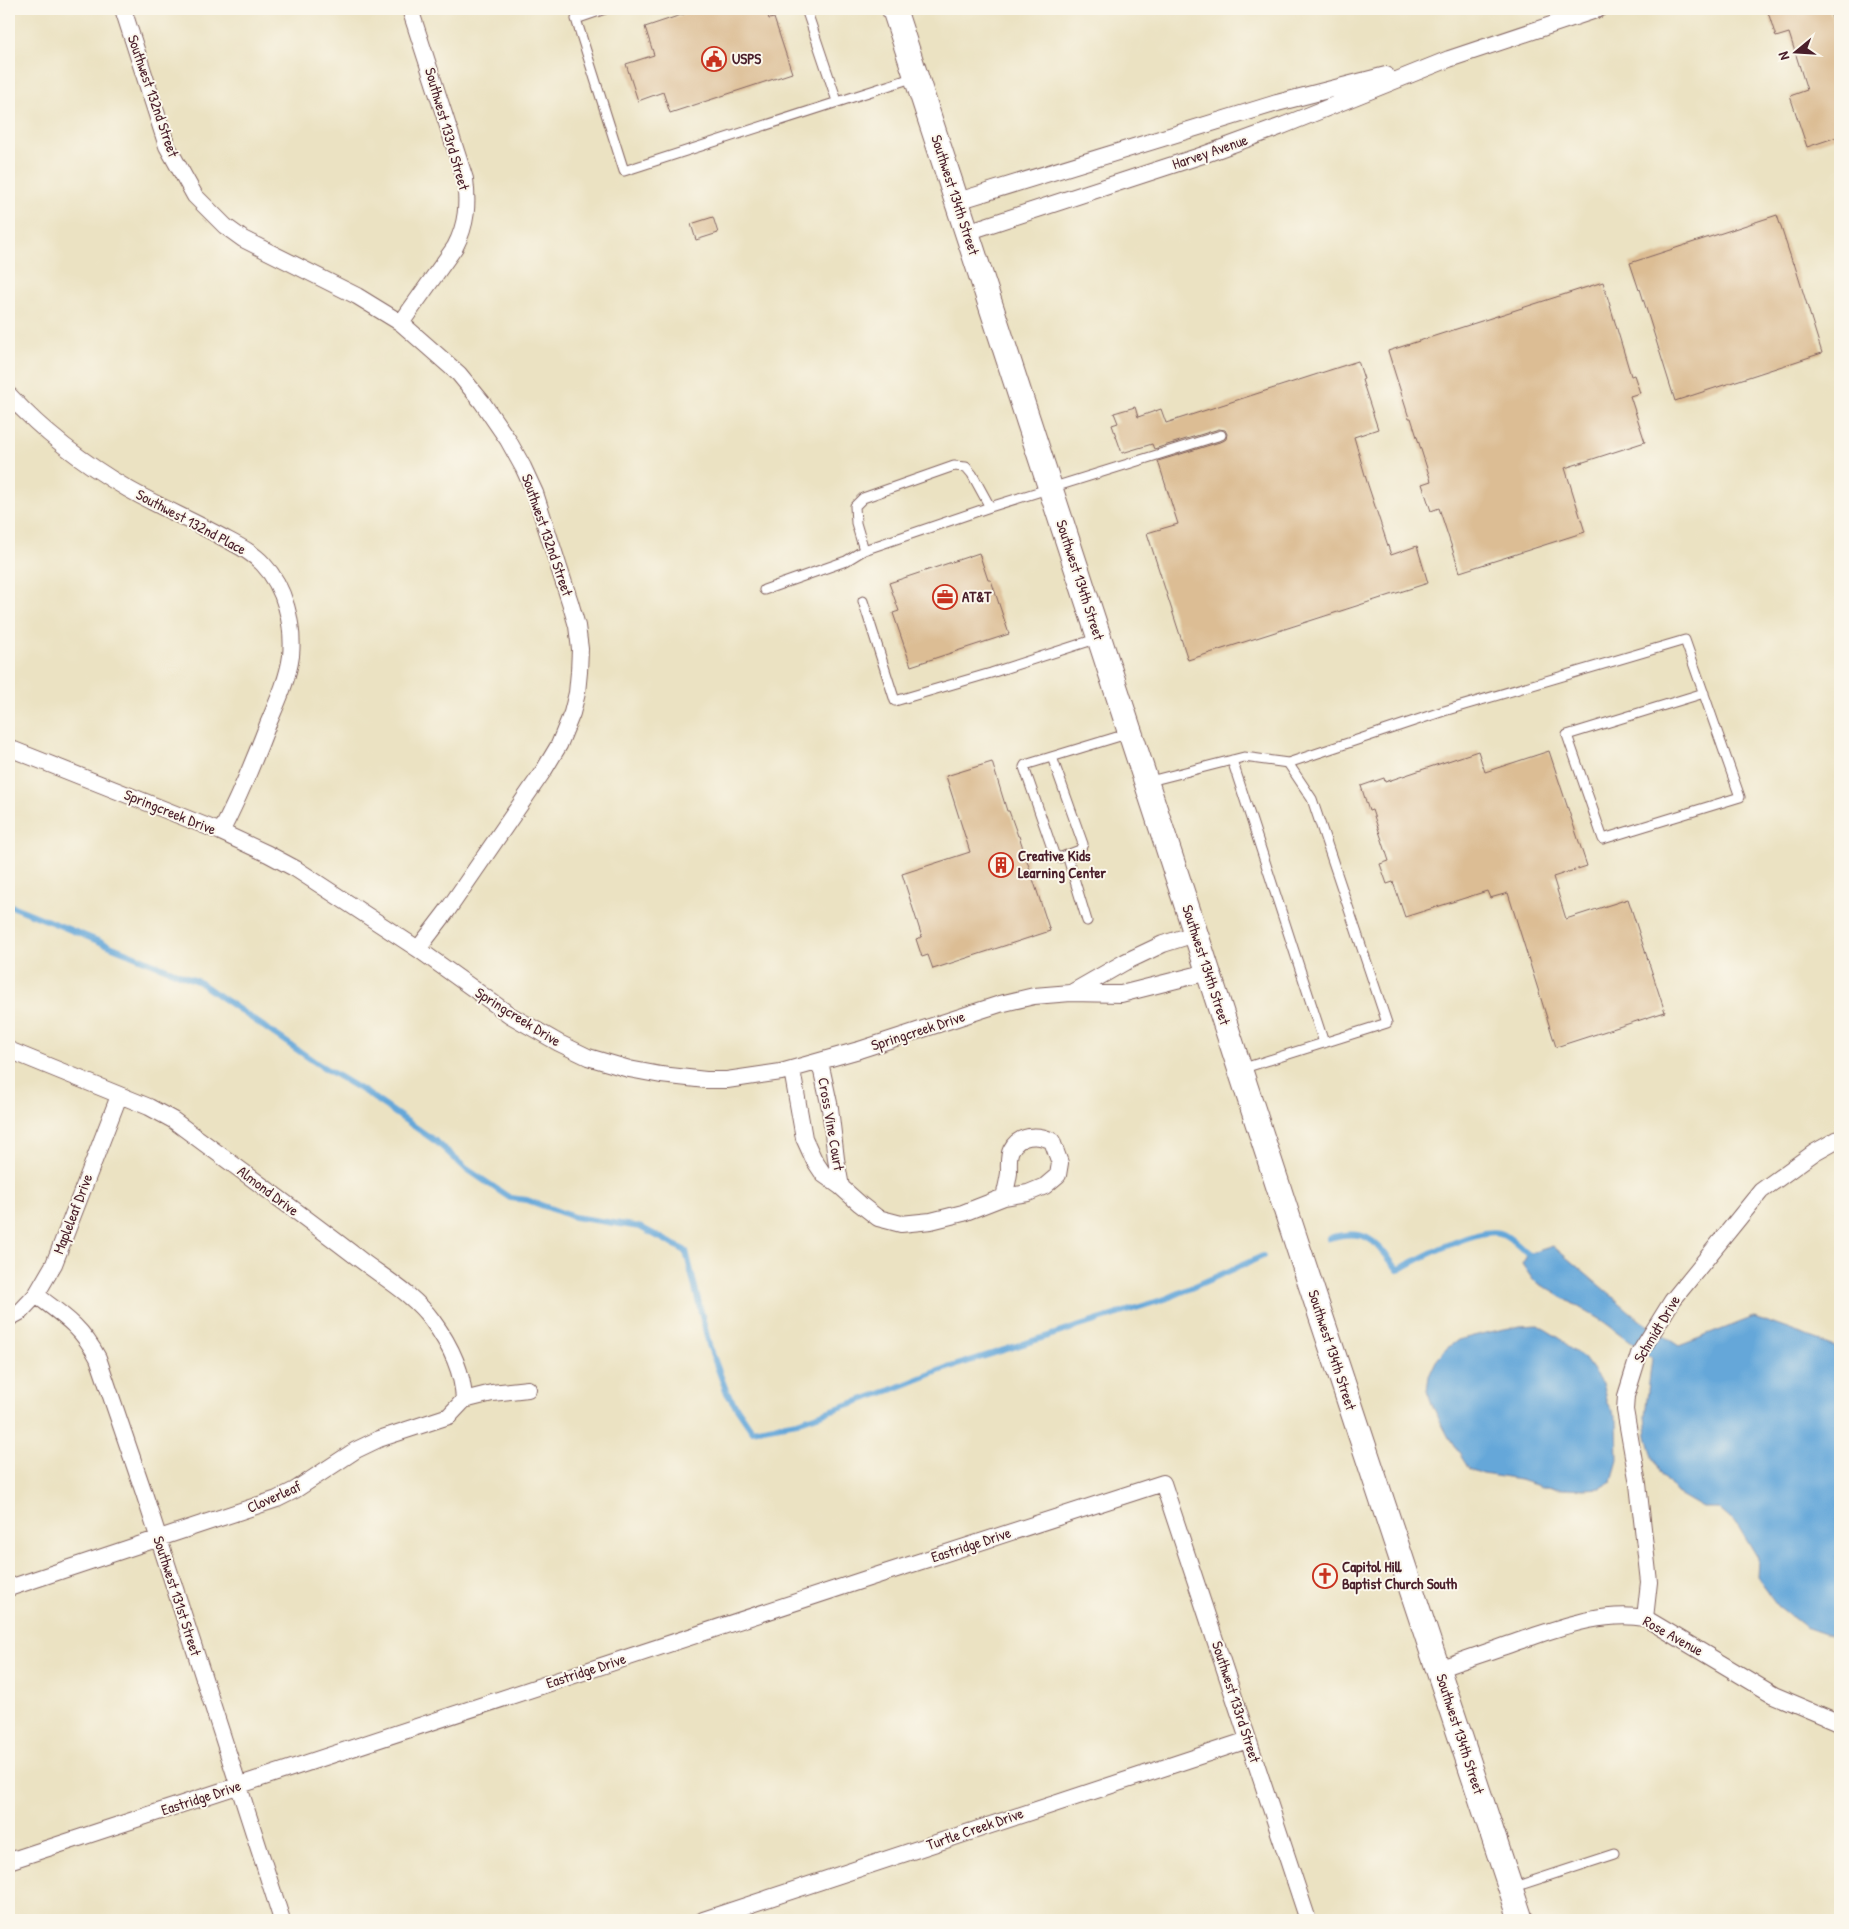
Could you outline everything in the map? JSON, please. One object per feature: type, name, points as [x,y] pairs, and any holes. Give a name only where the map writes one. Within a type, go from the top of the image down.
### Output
[{"type":"main road","name":"Southwest 134th Street","points":[[894,9],[1208,972],[1521,1920]]},
{"type":"street","name":"Southwest 132nd Street","points":[[123,9],[167,146],[195,196],[225,226],[243,239],[357,296],[401,323],[459,374],[482,402],[508,440],[523,467],[535,492],[570,602],[577,626],[580,649],[577,693],[559,745],[544,770],[447,911],[418,949]]},
{"type":"street","name":"Southwest 133rd Street","points":[[401,323],[455,247],[462,234],[466,218],[467,198],[465,179],[410,9]]},
{"type":"street","name":"Harvey Avenue","points":[[967,232],[1203,155],[1282,126],[1449,59],[1595,10]]},
{"type":"street","name":"Harvey Avenue","points":[[958,201],[1277,103],[1449,59]]},
{"type":"street","name":"Southwest 132nd Place","points":[[9,395],[41,427],[82,460],[131,490],[196,522],[248,551],[264,565],[276,583],[290,620],[292,638],[288,670],[276,706],[240,796],[221,832]]},
{"type":"street","name":"Springcreek Drive","points":[[9,748],[221,832],[296,869],[418,949],[510,1015],[559,1043],[588,1057],[629,1069],[661,1075],[706,1080],[727,1080],[792,1070],[1000,1004],[1034,996],[1071,993],[1121,994],[1208,972]]},
{"type":"street","name":"Springcreek Drive","points":[[1071,993],[1126,962],[1163,944],[1196,934]]},
{"type":"street","name":"Almond Drive","points":[[9,1050],[149,1107],[173,1120],[419,1305],[432,1320],[455,1361],[460,1374],[464,1400]]},
{"type":"street","name":"Cross Vine Court","points":[[820,1062],[830,1108],[841,1187]]},
{"type":"street","name":"Cross Vine Court","points":[[792,1070],[804,1138],[814,1160],[824,1176],[841,1187],[878,1218],[901,1224],[931,1221],[963,1213],[1004,1197]]},
{"type":"street","name":"Mapleleaf Drive","points":[[9,1318],[20,1312],[36,1295],[54,1264],[119,1096]]},
{"type":"street","name":"Schmidt Drive","points":[[1645,1618],[1649,1582],[1638,1484],[1625,1410],[1626,1396],[1639,1354],[1672,1301],[1761,1191],[1815,1152],[1840,1138]]},
{"type":"street","name":"Southwest 131st Street","points":[[36,1295],[74,1324],[88,1339],[98,1358],[282,1920]]},
{"type":"street","name":"Cloverleaf","points":[[9,1588],[277,1499],[295,1490],[356,1450],[379,1438],[449,1416],[464,1400],[492,1393],[528,1390]]},
{"type":"street","name":"Southwest 133rd Street","points":[[1163,1483],[1308,1920]]},
{"type":"street","name":"Eastridge Drive","points":[[9,1861],[868,1578],[1163,1483]]},
{"type":"street","name":"Rose Avenue","points":[[1438,1669],[1582,1621],[1610,1616],[1645,1618],[1774,1695],[1840,1723]]},
{"type":"street","name":"Turtle Creek Drive","points":[[703,1920],[1248,1740]]},
{"type":"lane","points":[[605,9],[576,19],[624,171],[917,76]]},
{"type":"lane","points":[[806,9],[837,101]]},
{"type":"lane","points":[[764,590],[846,561],[864,550],[990,507],[1221,435]]},
{"type":"lane","points":[[864,550],[856,524],[855,506],[863,498],[954,466],[966,467],[972,474],[990,507]]},
{"type":"lane","points":[[863,601],[895,700],[991,673],[1099,638]]},
{"type":"lane","points":[[1146,782],[1244,757],[1288,763],[1444,711],[1685,640],[1704,693],[1740,797],[1603,839],[1567,735],[1704,693]]},
{"type":"lane","points":[[1052,757],[1083,844],[1080,850],[1059,858],[1054,854],[1024,767],[1052,757],[1130,733]]},
{"type":"lane","points":[[1232,760],[1324,1043]]},
{"type":"lane","points":[[1240,1069],[1387,1023],[1312,799],[1288,763]]},
{"type":"lane","points":[[1067,855],[1087,921]]},
{"type":"lane","points":[[1509,1888],[1615,1854]]},
{"type":"water","points":[[1553,1246],[1641,1321],[1679,1346],[1754,1317],[1840,1348],[1840,1639],[1805,1627],[1778,1606],[1757,1577],[1758,1559],[1738,1526],[1718,1508],[1703,1508],[1677,1493],[1660,1473],[1647,1436],[1645,1415],[1652,1358],[1604,1322],[1533,1280],[1522,1264],[1528,1254]]},
{"type":"water","points":[[1538,1325],[1561,1339],[1566,1346],[1584,1358],[1602,1383],[1607,1403],[1617,1420],[1618,1460],[1612,1481],[1601,1488],[1542,1487],[1520,1480],[1483,1474],[1469,1469],[1448,1436],[1433,1407],[1427,1390],[1429,1376],[1436,1361],[1446,1349],[1458,1340],[1520,1326]]},
{"type":"building","name":"USPS","points":[[699,9],[766,9],[769,19],[774,18],[792,73],[670,113],[663,92],[638,101],[626,64],[654,55],[645,27]]},
{"type":"building","points":[[1767,9],[1829,9],[1840,43],[1840,136],[1807,147],[1790,96],[1807,90],[1789,33],[1776,37]]},
{"type":"building","points":[[1777,215],[1822,353],[1675,401],[1630,263]]},
{"type":"building","points":[[713,217],[718,233],[696,240],[691,224]]},
{"type":"building","points":[[1603,282],[1631,376],[1634,375],[1640,393],[1630,396],[1645,442],[1565,468],[1585,532],[1460,572],[1439,508],[1431,511],[1422,484],[1431,481],[1388,351]]},
{"type":"building","points":[[1358,361],[1364,379],[1362,380],[1378,429],[1354,437],[1367,482],[1391,555],[1417,546],[1428,583],[1188,660],[1147,533],[1178,524],[1158,461],[1223,441],[1226,439],[1227,434],[1225,430],[1219,429],[1154,449],[1152,444],[1122,453],[1112,425],[1118,423],[1114,413],[1135,407],[1138,417],[1161,409],[1166,423]]},
{"type":"building","name":"AT&T","points":[[979,553],[988,580],[991,580],[1009,634],[911,666],[893,613],[899,611],[889,583]]},
{"type":"building","points":[[1478,751],[1485,772],[1549,751],[1587,866],[1553,877],[1566,919],[1628,899],[1665,1012],[1556,1047],[1508,893],[1490,898],[1487,891],[1405,917],[1393,882],[1387,884],[1380,864],[1389,861],[1372,810],[1369,811],[1361,786],[1384,778],[1385,782]]},
{"type":"building","name":"Creative Kids Learning Center","points":[[992,762],[1007,811],[1009,811],[1019,836],[1050,931],[933,969],[928,955],[922,957],[916,939],[922,937],[902,874],[970,852],[946,776]]},
{"type":"waterway","points":[[9,905],[199,982],[318,1064],[368,1094],[438,1143],[464,1167],[510,1198],[527,1200],[574,1217],[640,1227],[686,1251],[709,1345],[727,1393],[752,1430],[797,1422],[891,1390],[941,1370],[1168,1298],[1263,1256]]},
{"type":"waterway","points":[[1329,1238],[1353,1234],[1370,1239],[1398,1270],[1448,1245],[1490,1232],[1503,1234],[1528,1254]]},
{"type":"place","name":"USPS","points":[[714,59]]},
{"type":"place","name":"AT&T","points":[[945,597]]},
{"type":"place","name":"Creative Kids Learning Center","points":[[1001,865]]},
{"type":"place","name":"Capitol Hill Baptist Church South","points":[[1325,1576]]}]
